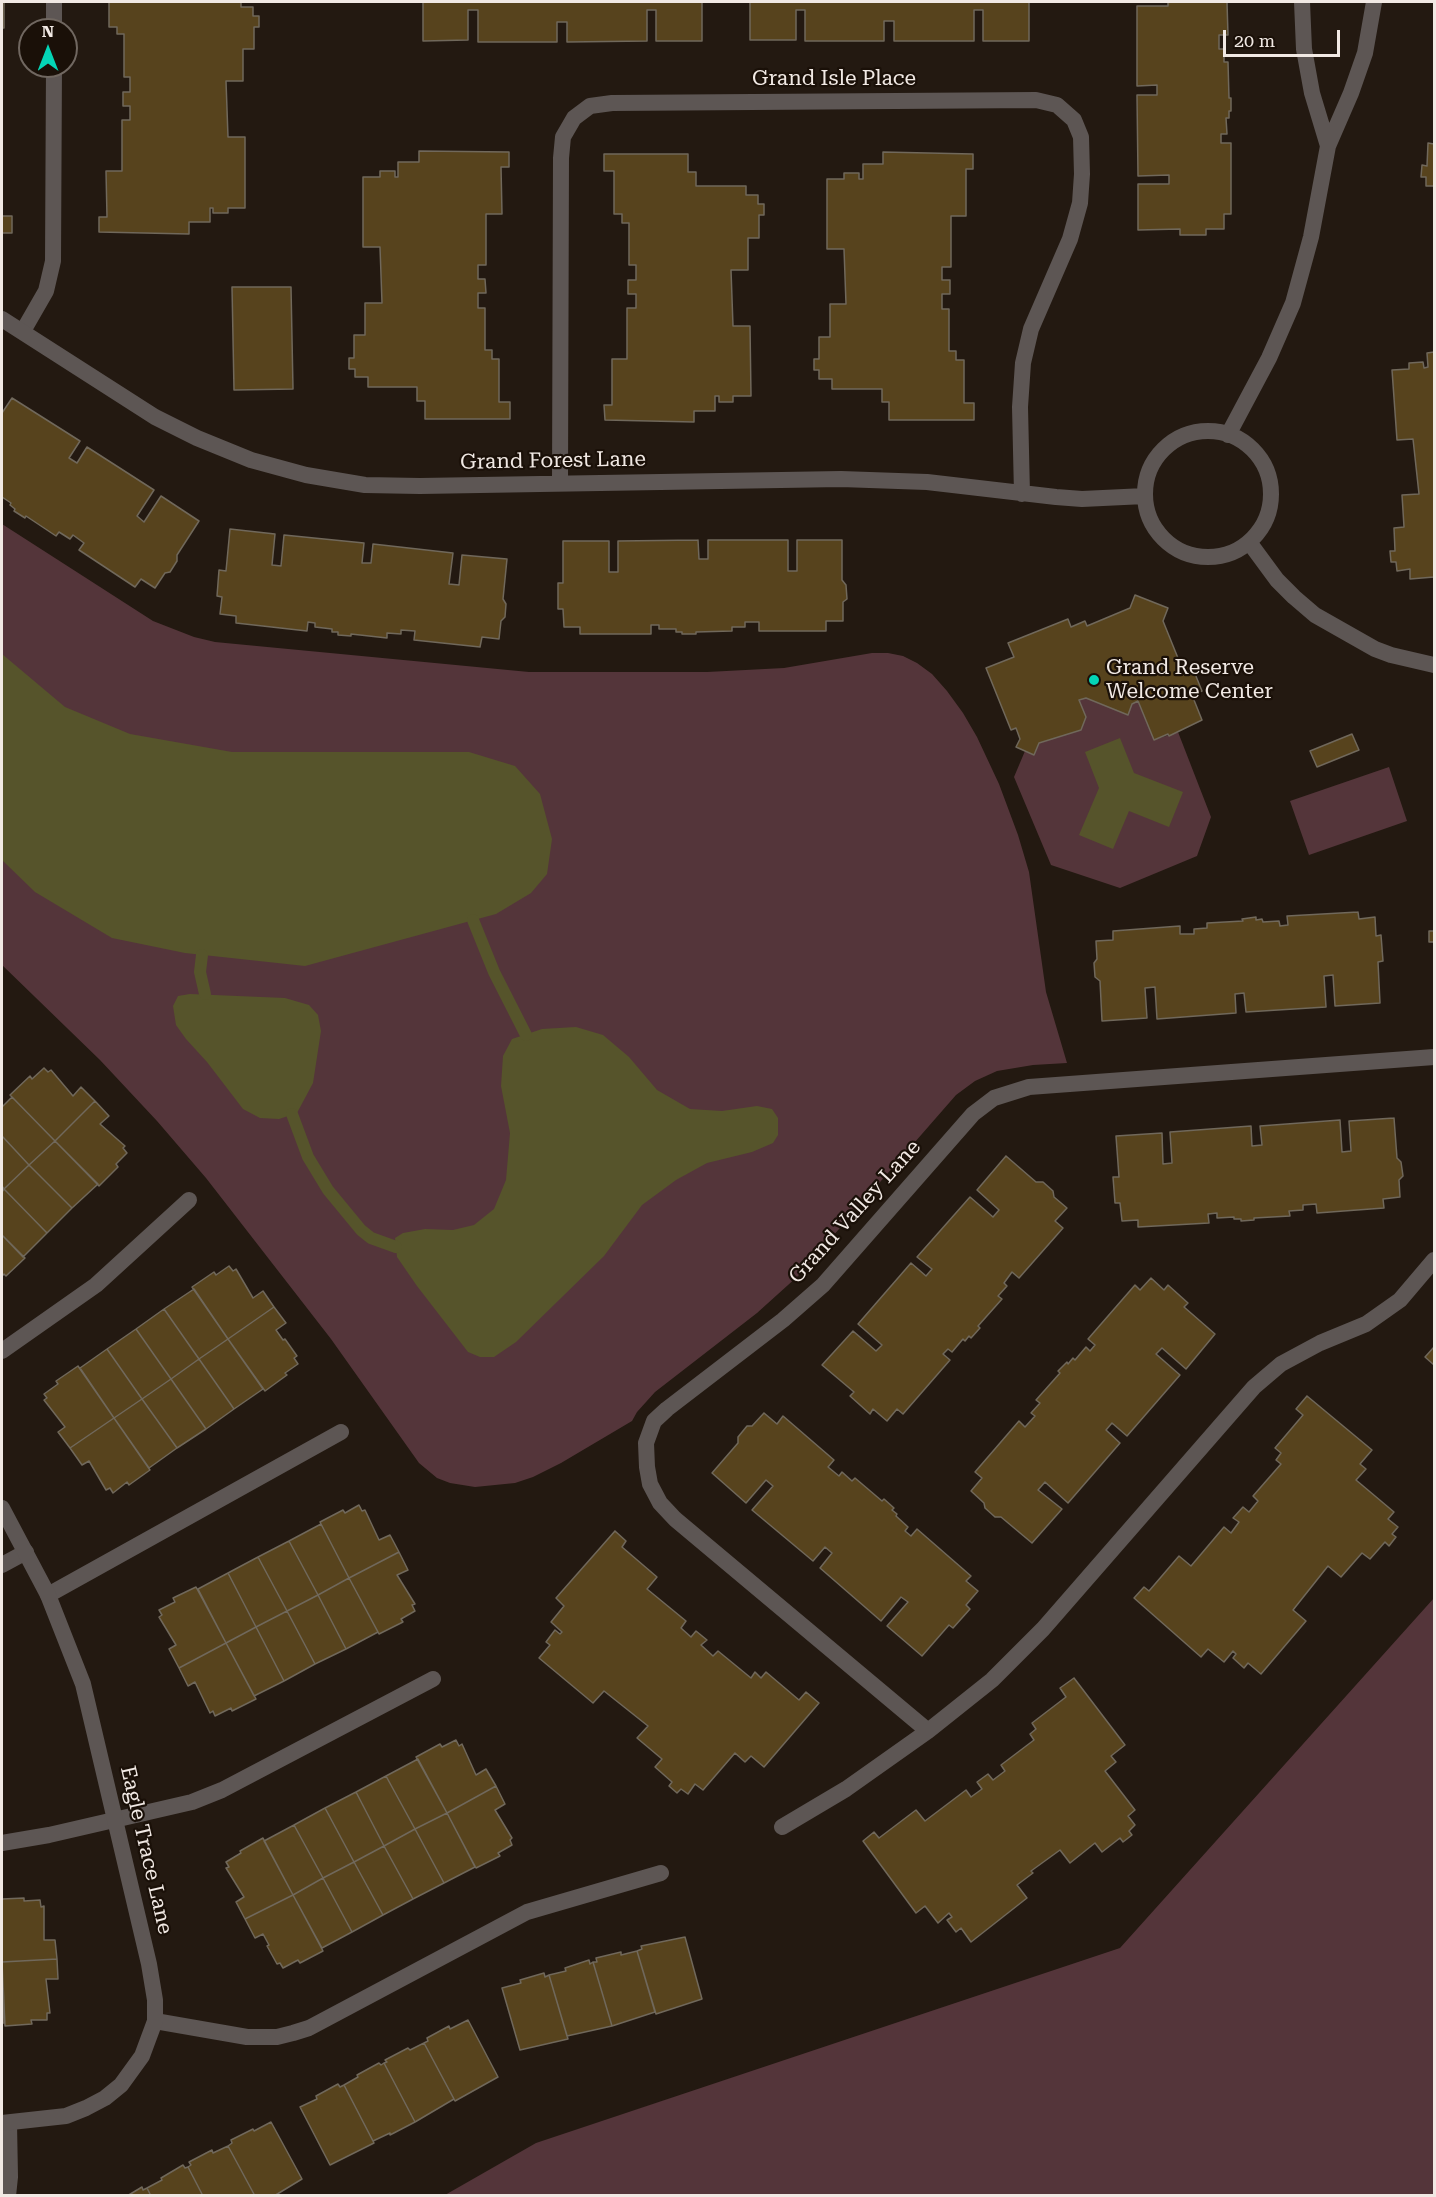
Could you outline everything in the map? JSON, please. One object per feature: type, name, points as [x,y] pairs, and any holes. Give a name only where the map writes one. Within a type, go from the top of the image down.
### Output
[{"type":"street","points":[[54,2],[54,18]]},
{"type":"street","points":[[1302,2],[1304,49],[1312,93],[1328,146]]},
{"type":"street","points":[[1228,435],[1269,358],[1293,303],[1311,237],[1328,146],[1365,53],[1374,2]]},
{"type":"street","points":[[22,331],[46,291],[53,261],[54,78]]},
{"type":"street","name":"Grand Isle Place","points":[[560,483],[561,158],[563,137],[574,118],[590,106],[612,103],[1036,100],[1057,105],[1074,120],[1082,137],[1082,174],[1080,203],[1070,238],[1031,328],[1023,363],[1020,407],[1022,494]]},
{"type":"street","name":"Grand Forest Lane","points":[[2,319],[155,417],[197,438],[250,460],[306,475],[365,485],[420,486],[841,478],[927,482],[1082,499],[1145,496]]},
{"type":"street","points":[[1210,432],[1228,435],[1248,445],[1262,462],[1270,482],[1270,505],[1263,525],[1249,542],[1231,554],[1209,557],[1187,554],[1168,544],[1154,527],[1145,507],[1144,488],[1149,470],[1159,454],[1174,441],[1191,434],[1210,432]]},
{"type":"street","points":[[1249,542],[1278,580],[1315,615],[1375,649],[1434,665]]},
{"type":"street","name":"Grand Valley Lane","points":[[928,1731],[675,1519],[660,1503],[650,1484],[647,1467],[646,1443],[654,1421],[674,1403],[776,1326],[823,1285],[973,1114],[994,1098],[1029,1087],[1434,1057]]},
{"type":"street","points":[[2,1351],[96,1285],[189,1200]]},
{"type":"street","points":[[782,1827],[846,1789],[928,1731],[992,1680],[1043,1629],[1254,1387],[1281,1364],[1320,1343],[1366,1324],[1400,1300],[1434,1260]]},
{"type":"street","points":[[48,1594],[341,1432]]},
{"type":"street","name":"Eagle Trace Lane","points":[[2,1508],[48,1594],[83,1684],[150,1964],[155,2000],[155,2021],[150,2037],[137,2064],[121,2085],[86,2109],[66,2116],[5,2123]]},
{"type":"street","points":[[2,1565],[26,1552]]},
{"type":"street","points":[[2,1843],[49,1835],[192,1802],[222,1790],[433,1679]]},
{"type":"street","points":[[155,2021],[247,2037],[277,2037],[293,2034],[309,2028],[527,1912],[661,1873]]},
{"type":"street","points":[[5,2123],[10,2177],[8,2196]]},
{"type":"shaded area","points":[[2,524],[153,621],[194,637],[215,642],[529,672],[707,672],[784,668],[872,653],[903,656],[917,663],[932,674],[963,713],[999,784],[1029,872],[1046,992],[1067,1063],[1033,1065],[997,1071],[975,1081],[956,1095],[798,1276],[757,1313],[655,1392],[632,1421],[561,1463],[515,1483],[475,1487],[450,1483],[437,1478],[419,1463],[331,1339],[206,1178],[100,1060],[2,965]]},
{"type":"shaded area","points":[[2,654],[65,707],[130,734],[232,752],[469,752],[515,766],[540,794],[552,839],[547,874],[531,893],[496,914],[305,966],[185,953],[112,938],[35,892],[2,860]]},
{"type":"shaded area","points":[[1086,698],[1128,715],[1132,704],[1138,701],[1154,740],[1178,732],[1211,817],[1197,856],[1120,888],[1051,865],[1014,777],[1025,751],[1034,755],[1039,743],[1081,730],[1086,717],[1079,700]]},
{"type":"shaded area","points":[[1120,738],[1134,773],[1183,792],[1169,827],[1129,811],[1113,849],[1079,835],[1099,788],[1085,752]]},
{"type":"shaded area","points":[[1389,767],[1407,821],[1309,855],[1290,801]]},
{"type":"shaded area","points":[[190,994],[285,998],[309,1005],[318,1015],[321,1031],[313,1083],[297,1113],[279,1119],[260,1118],[243,1109],[176,1025],[173,1006],[178,996]]},
{"type":"shaded area","points":[[576,1027],[603,1035],[629,1057],[657,1090],[690,1109],[722,1111],[757,1106],[772,1109],[778,1118],[778,1135],[773,1143],[752,1152],[707,1163],[676,1180],[642,1205],[604,1256],[516,1342],[494,1357],[480,1357],[468,1352],[417,1286],[397,1257],[395,1238],[403,1233],[425,1229],[453,1230],[474,1225],[494,1209],[506,1180],[510,1133],[501,1086],[503,1056],[512,1039],[542,1029]]},
{"type":"shaded area","points":[[1434,1598],[1434,2195],[445,2195],[536,2143],[1120,1948]]},
{"type":"building","points":[[2,2],[4,2],[4,28],[2,28]]},
{"type":"building","points":[[109,2],[241,2],[241,7],[253,7],[253,16],[259,16],[259,27],[254,27],[254,49],[243,49],[243,81],[226,81],[228,137],[245,137],[245,208],[228,208],[228,213],[213,213],[213,208],[210,208],[210,222],[189,222],[189,234],[99,232],[99,217],[107,217],[106,171],[122,171],[122,120],[130,120],[130,106],[123,106],[123,92],[130,92],[130,77],[124,77],[124,34],[117,34],[117,27],[109,27]]},
{"type":"building","points":[[423,2],[702,2],[702,41],[656,41],[656,10],[647,10],[647,41],[567,42],[567,22],[557,22],[557,42],[478,42],[478,10],[468,10],[468,40],[423,41]]},
{"type":"building","points":[[750,2],[1029,2],[1029,41],[983,41],[983,10],[974,10],[974,41],[894,41],[894,21],[884,21],[884,41],[805,41],[805,10],[796,10],[796,40],[750,40]]},
{"type":"building","points":[[1168,2],[1227,2],[1228,35],[1219,35],[1219,49],[1224,49],[1224,62],[1228,62],[1229,98],[1231,98],[1231,111],[1229,111],[1229,118],[1226,118],[1227,134],[1221,134],[1221,143],[1231,143],[1231,214],[1224,214],[1224,229],[1206,229],[1206,235],[1180,235],[1180,229],[1138,230],[1138,184],[1169,184],[1169,175],[1138,176],[1137,95],[1157,95],[1157,85],[1137,86],[1137,6],[1168,6]]},
{"type":"building","points":[[1428,143],[1434,144],[1434,186],[1426,186],[1426,177],[1421,177],[1422,165],[1427,166]]},
{"type":"building","points":[[419,151],[509,152],[509,167],[501,167],[502,214],[486,214],[486,265],[478,265],[478,279],[485,279],[486,293],[478,293],[478,308],[485,308],[485,350],[492,350],[492,359],[499,359],[499,402],[510,402],[510,419],[425,419],[425,401],[417,401],[417,387],[368,387],[368,377],[355,377],[355,369],[349,369],[349,358],[354,358],[354,335],[365,335],[365,303],[382,303],[380,247],[363,247],[363,177],[380,177],[380,171],[395,171],[395,177],[398,177],[398,162],[419,162]]},
{"type":"building","points":[[883,152],[973,154],[973,169],[966,169],[966,216],[951,216],[951,267],[942,267],[942,280],[950,280],[950,294],[942,294],[942,309],[949,309],[949,351],[956,351],[956,360],[964,360],[964,403],[974,403],[974,420],[889,420],[889,402],[882,402],[882,389],[832,389],[832,379],[819,379],[819,370],[814,370],[814,359],[819,359],[819,337],[830,337],[830,304],[846,304],[844,249],[827,249],[827,179],[844,179],[844,173],[859,173],[859,179],[863,179],[863,164],[883,164]]},
{"type":"building","points":[[604,154],[688,154],[688,172],[696,172],[696,186],[746,186],[746,195],[758,195],[758,204],[764,204],[764,215],[759,215],[759,238],[748,238],[748,270],[731,270],[733,326],[750,326],[751,396],[733,396],[733,402],[719,402],[719,396],[715,396],[715,411],[694,411],[694,422],[605,420],[604,405],[612,405],[612,359],[627,359],[627,308],[636,308],[636,294],[628,294],[628,280],[636,280],[636,265],[629,265],[629,223],[622,223],[622,214],[614,214],[614,171],[604,171]]},
{"type":"building","points":[[2,216],[12,216],[12,233],[2,233]]},
{"type":"building","points":[[232,287],[291,287],[293,389],[234,390]]},
{"type":"building","points":[[1434,352],[1434,577],[1410,579],[1410,569],[1397,571],[1396,562],[1391,562],[1390,551],[1395,551],[1394,528],[1404,527],[1402,495],[1419,494],[1413,439],[1397,440],[1392,370],[1409,369],[1409,363],[1423,362],[1424,368],[1428,367],[1427,353]]},
{"type":"building","points":[[12,398],[80,441],[69,458],[77,463],[87,447],[154,490],[137,516],[144,522],[161,496],[199,521],[177,555],[177,561],[170,572],[165,573],[155,588],[141,579],[135,587],[79,550],[84,543],[73,535],[70,539],[59,532],[56,536],[26,516],[25,518],[14,511],[11,503],[2,497],[2,413]]},
{"type":"building","points":[[230,529],[275,534],[272,565],[281,566],[284,535],[364,543],[362,563],[371,563],[373,544],[453,553],[449,584],[459,585],[462,555],[507,559],[503,599],[506,604],[505,617],[501,621],[499,639],[482,637],[480,647],[414,640],[415,631],[401,630],[401,634],[387,633],[387,638],[338,635],[338,632],[332,632],[332,629],[315,627],[315,623],[308,622],[307,631],[236,623],[236,616],[220,614],[222,597],[217,596],[219,570],[226,571]]},
{"type":"building","points":[[698,540],[699,559],[708,559],[708,540],[788,540],[788,571],[797,571],[797,540],[842,540],[842,580],[846,585],[847,599],[843,602],[843,621],[826,621],[826,631],[759,631],[759,622],[745,622],[745,627],[732,627],[732,631],[696,632],[696,634],[682,634],[682,632],[676,632],[676,629],[659,629],[659,625],[651,625],[651,634],[580,634],[580,627],[564,627],[563,609],[558,609],[558,583],[563,583],[563,541],[609,541],[609,572],[618,572],[618,541]]},
{"type":"building","name":"Grand Reserve Welcome Center","points":[[1135,595],[1168,608],[1163,621],[1182,668],[1191,664],[1202,691],[1192,695],[1202,720],[1169,736],[1168,734],[1154,740],[1138,701],[1132,704],[1128,715],[1086,698],[1079,700],[1086,717],[1081,730],[1039,743],[1034,755],[1016,747],[1020,739],[1016,728],[1011,730],[986,668],[1014,657],[1008,643],[1068,619],[1071,627],[1085,621],[1087,626],[1130,608]]},
{"type":"building","points":[[1352,734],[1359,750],[1317,767],[1310,751]]},
{"type":"building","points":[[1358,912],[1359,919],[1375,917],[1376,936],[1381,935],[1383,961],[1378,962],[1380,1003],[1335,1006],[1333,975],[1324,976],[1326,1007],[1246,1012],[1244,993],[1235,994],[1236,1013],[1157,1019],[1155,987],[1145,988],[1147,1018],[1102,1021],[1100,981],[1095,977],[1096,941],[1113,940],[1113,931],[1180,926],[1180,934],[1194,934],[1194,929],[1207,928],[1207,923],[1243,921],[1242,919],[1256,917],[1256,920],[1262,919],[1263,922],[1279,921],[1280,926],[1288,925],[1287,916]]},
{"type":"building","points":[[1429,931],[1434,931],[1434,942],[1429,942]]},
{"type":"building","points":[[44,1068],[48,1072],[51,1070],[73,1096],[81,1087],[95,1101],[55,1141],[10,1095],[30,1076],[32,1079]]},
{"type":"building","points":[[12,1097],[55,1141],[29,1165],[2,1136],[2,1107]]},
{"type":"building","points":[[95,1101],[109,1116],[100,1124],[125,1146],[123,1148],[127,1153],[116,1164],[118,1167],[99,1186],[55,1141]]},
{"type":"building","points":[[1394,1118],[1397,1158],[1401,1162],[1403,1176],[1399,1180],[1400,1197],[1383,1199],[1384,1208],[1317,1213],[1316,1204],[1303,1205],[1303,1210],[1289,1211],[1290,1216],[1241,1221],[1234,1217],[1217,1218],[1217,1213],[1208,1214],[1209,1223],[1138,1227],[1138,1220],[1122,1221],[1120,1203],[1115,1203],[1113,1177],[1119,1177],[1116,1136],[1162,1133],[1163,1164],[1172,1163],[1170,1132],[1251,1126],[1252,1146],[1262,1145],[1260,1126],[1340,1120],[1342,1152],[1351,1151],[1349,1121]]},
{"type":"building","points":[[2,1136],[29,1165],[4,1189],[2,1186]]},
{"type":"building","points":[[55,1141],[98,1184],[72,1208],[29,1165]]},
{"type":"building","points":[[1006,1156],[1036,1182],[1043,1182],[1053,1191],[1054,1197],[1067,1208],[1055,1221],[1063,1228],[1019,1278],[1012,1272],[1004,1283],[1007,1286],[998,1296],[1002,1299],[978,1326],[980,1328],[971,1338],[969,1336],[965,1341],[963,1339],[952,1352],[948,1349],[943,1354],[950,1360],[903,1414],[897,1409],[887,1421],[873,1409],[870,1414],[850,1396],[854,1392],[822,1365],[853,1331],[876,1351],[882,1345],[858,1324],[911,1263],[926,1276],[932,1269],[917,1257],[970,1197],[993,1217],[999,1210],[977,1190]]},
{"type":"building","points":[[29,1165],[72,1208],[47,1233],[4,1189]]},
{"type":"building","points":[[4,1189],[47,1233],[23,1257],[2,1235],[2,1192]]},
{"type":"building","points":[[2,1235],[25,1258],[6,1276],[4,1274],[2,1276]]},
{"type":"building","points":[[229,1266],[233,1271],[236,1269],[253,1298],[263,1291],[274,1307],[228,1339],[192,1287],[214,1272],[216,1275]]},
{"type":"building","points":[[1151,1278],[1164,1290],[1168,1285],[1188,1303],[1184,1307],[1215,1334],[1186,1369],[1162,1348],[1156,1354],[1180,1375],[1127,1436],[1112,1423],[1106,1430],[1120,1443],[1068,1503],[1045,1482],[1038,1490],[1062,1509],[1032,1543],[1001,1517],[995,1517],[971,1491],[982,1478],[975,1472],[1019,1421],[1025,1427],[1035,1416],[1031,1413],[1040,1403],[1036,1400],[1060,1373],[1058,1371],[1073,1358],[1075,1360],[1086,1347],[1090,1351],[1095,1345],[1088,1339],[1135,1285],[1140,1290]]},
{"type":"building","points":[[194,1289],[228,1339],[199,1359],[164,1309]]},
{"type":"building","points":[[274,1307],[286,1323],[276,1330],[297,1356],[294,1358],[298,1364],[265,1391],[228,1339]]},
{"type":"building","points":[[164,1309],[199,1359],[171,1379],[136,1329]]},
{"type":"building","points":[[136,1329],[171,1379],[142,1399],[107,1349]]},
{"type":"building","points":[[228,1339],[263,1389],[234,1409],[199,1359]]},
{"type":"building","points":[[1434,1347],[1434,1365],[1425,1357]]},
{"type":"building","points":[[107,1349],[142,1399],[114,1418],[80,1368]]},
{"type":"building","points":[[199,1359],[234,1409],[206,1429],[171,1379]]},
{"type":"building","points":[[78,1366],[114,1418],[70,1448],[58,1432],[65,1427],[44,1400],[47,1398],[44,1394],[58,1384],[56,1381]]},
{"type":"building","points":[[171,1379],[206,1429],[177,1448],[142,1399]]},
{"type":"building","points":[[1307,1396],[1372,1450],[1360,1464],[1366,1469],[1356,1480],[1394,1512],[1388,1519],[1398,1527],[1392,1534],[1396,1537],[1389,1546],[1385,1542],[1370,1559],[1362,1553],[1341,1577],[1328,1566],[1293,1610],[1306,1621],[1261,1674],[1248,1663],[1244,1668],[1233,1658],[1236,1654],[1233,1651],[1224,1662],[1208,1649],[1201,1657],[1134,1598],[1144,1587],[1149,1591],[1179,1556],[1191,1566],[1224,1527],[1231,1533],[1239,1522],[1233,1518],[1243,1507],[1249,1512],[1258,1501],[1253,1496],[1281,1464],[1276,1460],[1281,1453],[1275,1448],[1303,1415],[1296,1409]]},
{"type":"building","points":[[142,1399],[177,1448],[149,1468],[114,1418]]},
{"type":"building","points":[[764,1413],[777,1424],[783,1416],[834,1460],[828,1467],[839,1476],[842,1472],[852,1481],[855,1478],[882,1501],[884,1499],[894,1508],[892,1510],[897,1514],[896,1516],[908,1527],[905,1531],[911,1536],[917,1529],[971,1576],[966,1581],[978,1591],[966,1605],[970,1609],[953,1628],[949,1625],[922,1656],[887,1626],[908,1602],[901,1597],[881,1621],[820,1568],[832,1553],[825,1547],[813,1561],[752,1510],[773,1486],[766,1480],[746,1503],[712,1473],[738,1443],[738,1437],[747,1426],[752,1426]]},
{"type":"building","points":[[114,1418],[150,1470],[129,1485],[127,1482],[113,1493],[110,1488],[106,1490],[89,1461],[82,1465],[70,1448]]},
{"type":"building","points":[[359,1505],[362,1511],[365,1510],[379,1540],[390,1535],[399,1552],[349,1578],[320,1522],[343,1510],[345,1513]]},
{"type":"building","points":[[321,1524],[349,1578],[318,1595],[289,1541]]},
{"type":"building","points":[[615,1531],[626,1541],[622,1547],[657,1577],[647,1589],[686,1621],[681,1628],[691,1637],[696,1631],[707,1640],[701,1645],[713,1656],[718,1651],[751,1678],[755,1672],[761,1678],[766,1672],[799,1700],[806,1692],[819,1703],[764,1767],[751,1756],[745,1762],[735,1753],[703,1790],[695,1784],[688,1794],[681,1789],[677,1793],[669,1786],[672,1782],[655,1767],[662,1759],[637,1738],[648,1726],[604,1691],[593,1703],[539,1658],[550,1645],[546,1642],[555,1630],[560,1634],[562,1632],[551,1622],[564,1606],[556,1598]]},
{"type":"building","points":[[289,1541],[318,1595],[287,1611],[258,1557]]},
{"type":"building","points":[[399,1552],[408,1570],[397,1575],[415,1604],[412,1605],[415,1611],[401,1619],[403,1622],[379,1634],[349,1578]]},
{"type":"building","points":[[258,1557],[287,1611],[256,1627],[228,1573]]},
{"type":"building","points":[[228,1573],[256,1627],[226,1643],[198,1589]]},
{"type":"building","points":[[349,1578],[378,1632],[346,1649],[318,1595]]},
{"type":"building","points":[[196,1587],[226,1643],[179,1668],[169,1649],[176,1645],[159,1617],[162,1615],[159,1610],[175,1602],[173,1598]]},
{"type":"building","points":[[318,1595],[346,1649],[315,1664],[287,1611]]},
{"type":"building","points":[[287,1611],[315,1664],[284,1681],[256,1627]]},
{"type":"building","points":[[256,1627],[284,1681],[254,1696],[226,1643]]},
{"type":"building","points":[[226,1643],[256,1699],[232,1711],[231,1708],[215,1716],[213,1711],[210,1713],[195,1682],[188,1686],[179,1668]]},
{"type":"building","points":[[1074,1678],[1125,1745],[1111,1756],[1116,1762],[1105,1771],[1135,1810],[1128,1816],[1135,1825],[1129,1831],[1132,1835],[1123,1842],[1120,1838],[1102,1852],[1095,1843],[1070,1863],[1060,1850],[1031,1871],[1033,1873],[1017,1885],[1027,1898],[971,1942],[961,1928],[956,1932],[947,1920],[952,1917],[949,1913],[938,1923],[925,1906],[916,1913],[863,1841],[874,1832],[879,1838],[916,1810],[925,1821],[966,1790],[971,1797],[982,1789],[977,1782],[988,1774],[993,1780],[1005,1771],[1001,1765],[1034,1740],[1030,1734],[1036,1729],[1032,1723],[1066,1697],[1060,1688]]},
{"type":"building","points":[[456,1740],[459,1746],[462,1744],[476,1775],[486,1769],[496,1786],[447,1813],[416,1757],[440,1744],[442,1747]]},
{"type":"building","points":[[418,1759],[447,1813],[415,1829],[386,1776]]},
{"type":"building","points":[[386,1776],[415,1829],[384,1846],[356,1792]]},
{"type":"building","points":[[496,1786],[505,1804],[495,1810],[512,1838],[510,1840],[512,1845],[498,1853],[500,1856],[476,1868],[447,1813]]},
{"type":"building","points":[[356,1792],[384,1846],[354,1862],[325,1808]]},
{"type":"building","points":[[325,1808],[354,1862],[323,1878],[294,1825]]},
{"type":"building","points":[[447,1813],[475,1867],[444,1883],[415,1829]]},
{"type":"building","points":[[294,1825],[323,1878],[293,1895],[264,1841]]},
{"type":"building","points":[[415,1829],[444,1883],[413,1899],[384,1846]]},
{"type":"building","points":[[263,1838],[293,1895],[245,1919],[236,1902],[244,1897],[226,1868],[229,1867],[226,1862]]},
{"type":"building","points":[[384,1846],[413,1899],[383,1915],[354,1862]]},
{"type":"building","points":[[354,1862],[383,1915],[352,1932],[323,1878]]},
{"type":"building","points":[[323,1878],[352,1932],[322,1948],[293,1895]]},
{"type":"building","points":[[293,1895],[323,1951],[300,1963],[298,1960],[283,1968],[280,1963],[277,1964],[263,1934],[255,1938],[245,1919]]},
{"type":"building","points":[[24,1898],[24,1901],[40,1900],[41,1907],[44,1906],[44,1940],[55,1940],[57,1959],[2,1962],[2,1899]]},
{"type":"building","points":[[685,1937],[702,1999],[656,2014],[637,1951],[642,1949],[641,1946]]},
{"type":"building","points":[[637,1951],[655,2012],[612,2026],[593,1962],[597,1962],[596,1958]]},
{"type":"building","points":[[57,1959],[58,1979],[46,1979],[50,2013],[47,2013],[47,2020],[31,2020],[32,2024],[5,2026],[2,1962]]},
{"type":"building","points":[[589,1960],[590,1964],[593,1962],[612,2026],[567,2036],[549,1975],[566,1971],[565,1968]]},
{"type":"building","points":[[544,1973],[545,1977],[549,1975],[568,2039],[520,2050],[502,1988]]},
{"type":"building","points":[[2,1975],[4,2023],[2,2023]]},
{"type":"building","points":[[468,2020],[498,2077],[455,2101],[424,2043],[428,2041],[427,2038],[449,2026],[450,2029]]},
{"type":"building","points":[[424,2043],[454,2099],[415,2122],[384,2063],[387,2062],[385,2060],[408,2048],[410,2050]]},
{"type":"building","points":[[379,2063],[381,2065],[384,2063],[415,2122],[373,2141],[344,2085]]},
{"type":"building","points":[[338,2084],[340,2087],[344,2085],[374,2143],[330,2165],[300,2107],[317,2099],[316,2096]]},
{"type":"building","points":[[271,2122],[302,2179],[274,2196],[255,2196],[228,2146],[232,2143],[231,2140]]},
{"type":"building","points":[[228,2146],[255,2196],[203,2196],[188,2167],[191,2165],[189,2162],[212,2150],[213,2153]]},
{"type":"building","points":[[183,2165],[185,2168],[188,2167],[203,2196],[151,2196],[147,2188]]},
{"type":"building","points":[[142,2187],[143,2190],[147,2188],[151,2196],[127,2196]]},
{"type":"waterway","points":[[473,920],[494,972],[526,1035]]},
{"type":"waterway","points":[[202,955],[200,972],[205,994]]},
{"type":"waterway","points":[[292,1114],[308,1157],[328,1190],[361,1230],[371,1238],[396,1247]]},
{"type":"place","name":"Grand Reserve Welcome Center","points":[[1094,680]]}]
